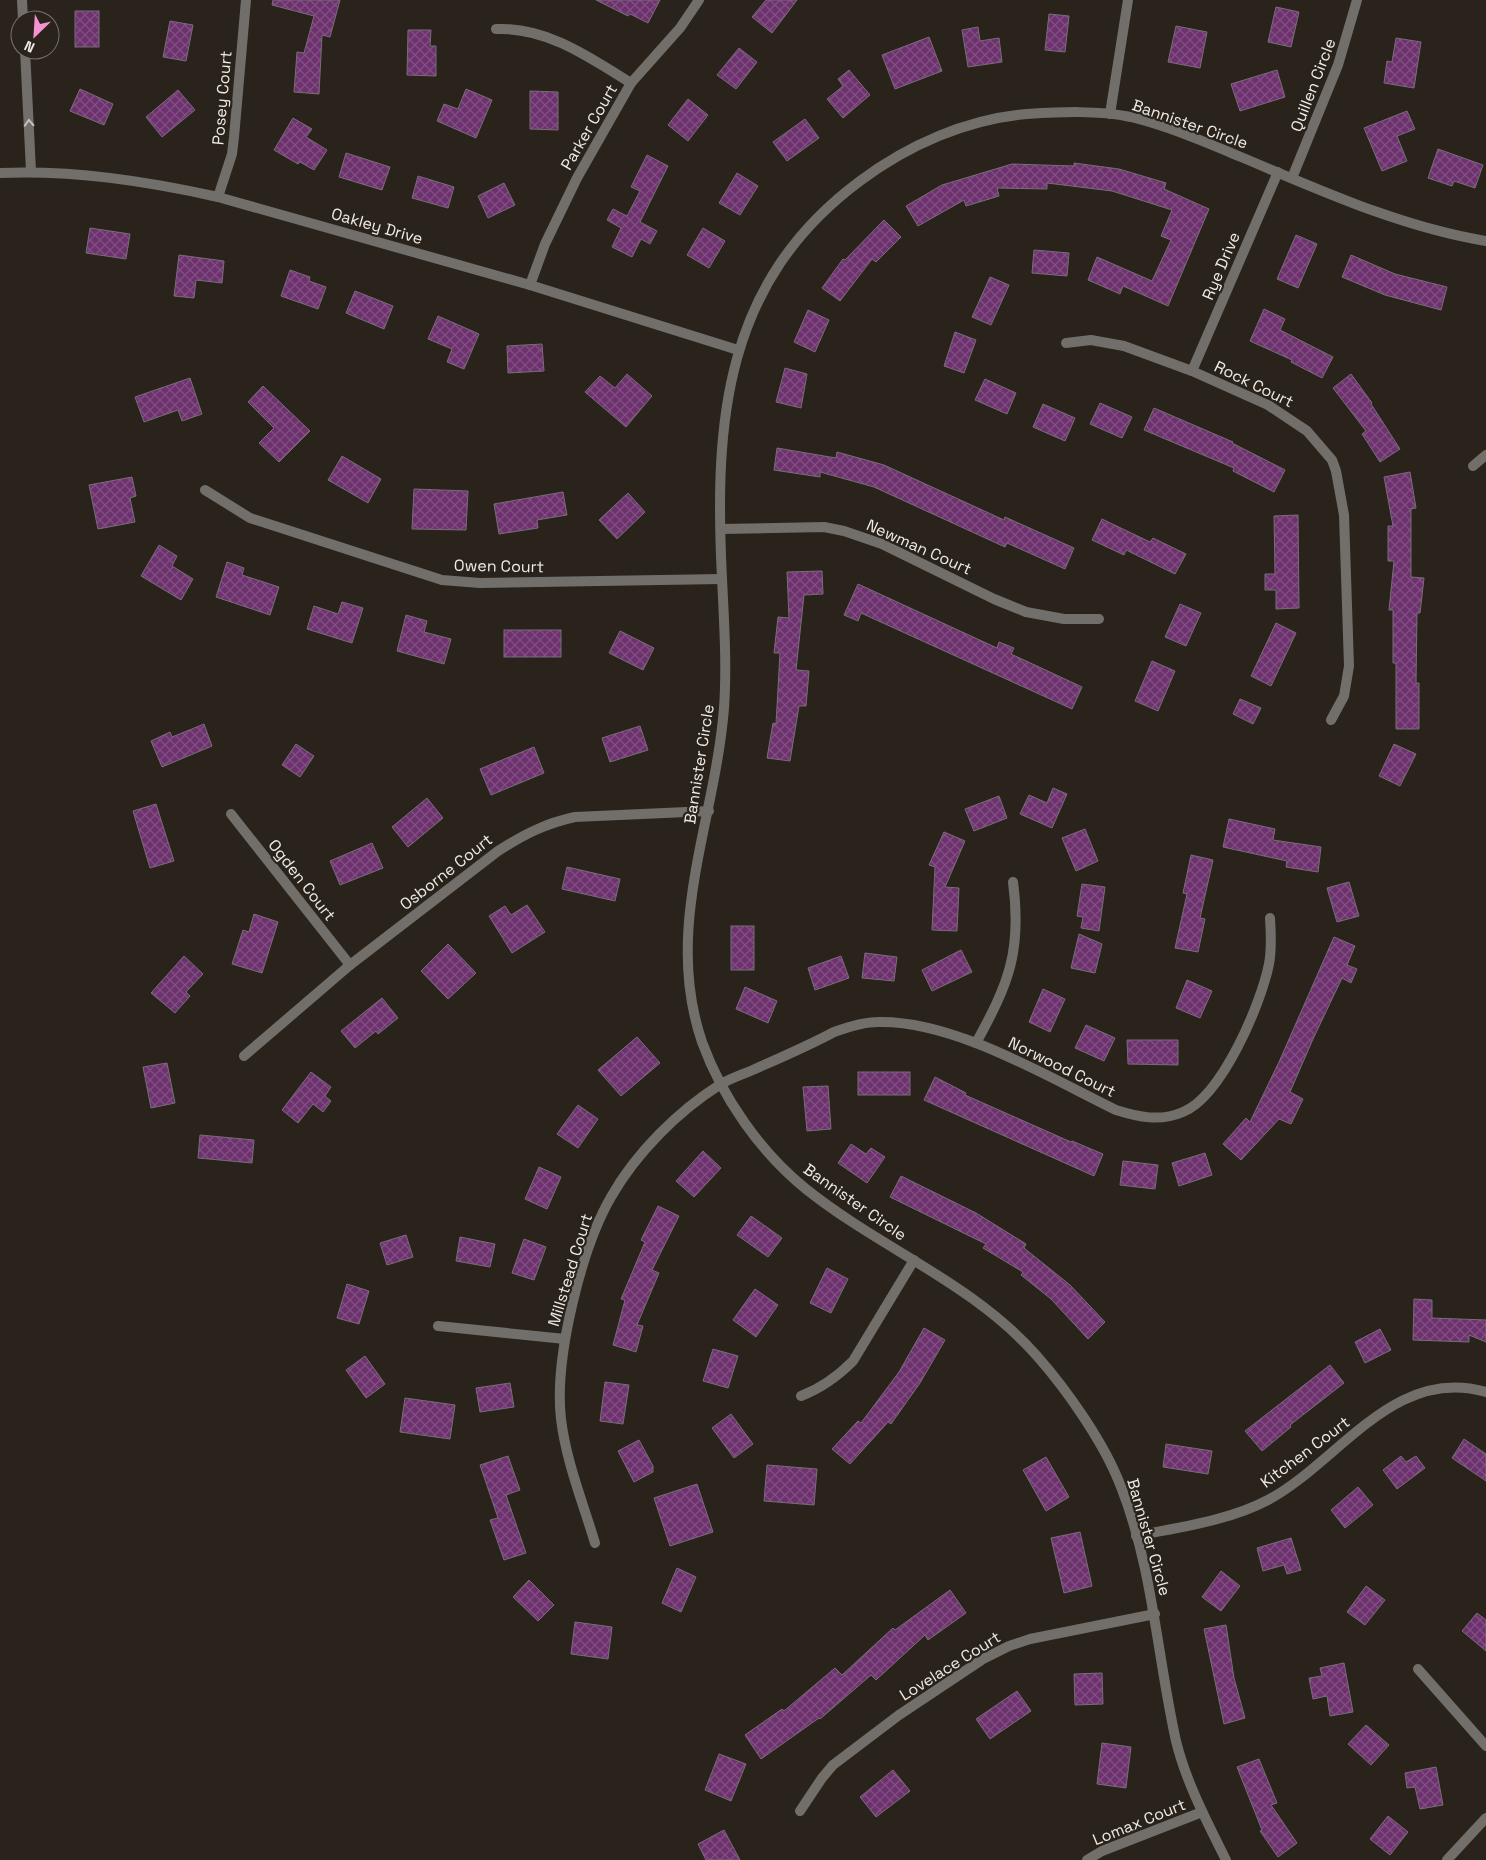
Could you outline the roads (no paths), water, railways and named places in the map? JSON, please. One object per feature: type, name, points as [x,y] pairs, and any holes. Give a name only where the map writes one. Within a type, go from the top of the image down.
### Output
[{"type":"street","name":"Posey Court","points":[[218,197],[232,154],[246,0]]},
{"type":"street","name":"Parker Court","points":[[530,285],[545,244],[577,178],[631,83],[680,28],[699,0]]},
{"type":"street","points":[[1110,114],[1128,0]]},
{"type":"street","name":"Quillen Circle","points":[[1292,178],[1338,65],[1357,0]]},
{"type":"street","points":[[496,29],[528,30],[543,35],[586,56],[631,83]]},
{"type":"street","points":[[25,60],[31,171]]},
{"type":"street","name":"Bannister Circle","points":[[1226,1860],[1202,1812],[1177,1745],[1155,1614],[1136,1536],[1120,1482],[1106,1455],[1052,1374],[1021,1340],[974,1298],[831,1207],[787,1172],[759,1141],[722,1084],[704,1045],[693,1009],[688,973],[687,936],[690,897],[709,811],[724,706],[725,620],[720,529],[724,424],[738,350],[751,314],[780,262],[805,230],[844,193],[877,168],[953,130],[982,121],[1020,114],[1063,112],[1110,114],[1130,117],[1199,139],[1292,178],[1423,227],[1486,241]]},
{"type":"street","name":"Oakley Drive","points":[[0,172],[31,171],[113,177],[165,185],[218,197],[530,285],[738,350]]},
{"type":"street","name":"Rye Drive","points":[[1192,371],[1278,172]]},
{"type":"street","name":"Rock Court","points":[[1066,343],[1104,341],[1124,346],[1192,371],[1268,405],[1287,416],[1315,439],[1332,460],[1336,471],[1344,515],[1349,666],[1344,696],[1331,720]]},
{"type":"street","points":[[1473,466],[1486,455]]},
{"type":"street","name":"Owen Court","points":[[205,490],[250,518],[442,580],[480,583],[722,579]]},
{"type":"street","name":"Newman Court","points":[[720,529],[824,527],[844,531],[882,544],[1026,612],[1064,620],[1099,619]]},
{"type":"street","name":"Osborne Court","points":[[244,1056],[350,965],[498,851],[540,827],[576,817],[709,811]]},
{"type":"street","name":"Ogden Court","points":[[231,814],[350,965]]},
{"type":"street","points":[[976,1043],[1005,986],[1012,965],[1016,940],[1016,909],[1013,882]]},
{"type":"street","name":"Norwood Court","points":[[722,1084],[834,1032],[865,1023],[908,1024],[976,1043],[1123,1112],[1138,1117],[1154,1118],[1184,1112],[1198,1103],[1225,1071],[1248,1021],[1263,987],[1269,963],[1272,945],[1270,918]]},
{"type":"street","name":"Millstead Court","points":[[595,1543],[568,1452],[560,1417],[565,1339],[572,1305],[589,1249],[611,1197],[636,1161],[661,1133],[722,1084]]},
{"type":"street","points":[[801,1396],[840,1375],[853,1361],[914,1260]]},
{"type":"street","points":[[438,1326],[565,1339]]},
{"type":"street","name":"Kitchen Court","points":[[1136,1536],[1193,1524],[1253,1507],[1268,1500],[1288,1488],[1362,1427],[1411,1395],[1460,1387],[1486,1392]]},
{"type":"street","name":"Lovelace Court","points":[[800,1811],[833,1765],[899,1715],[983,1659],[1008,1646],[1030,1640],[1155,1614]]},
{"type":"street","points":[[1418,1669],[1486,1746]]},
{"type":"street","name":"Lomax Court","points":[[1087,1860],[1102,1852],[1202,1812]]},
{"type":"street","points":[[1447,1860],[1486,1818]]}]
